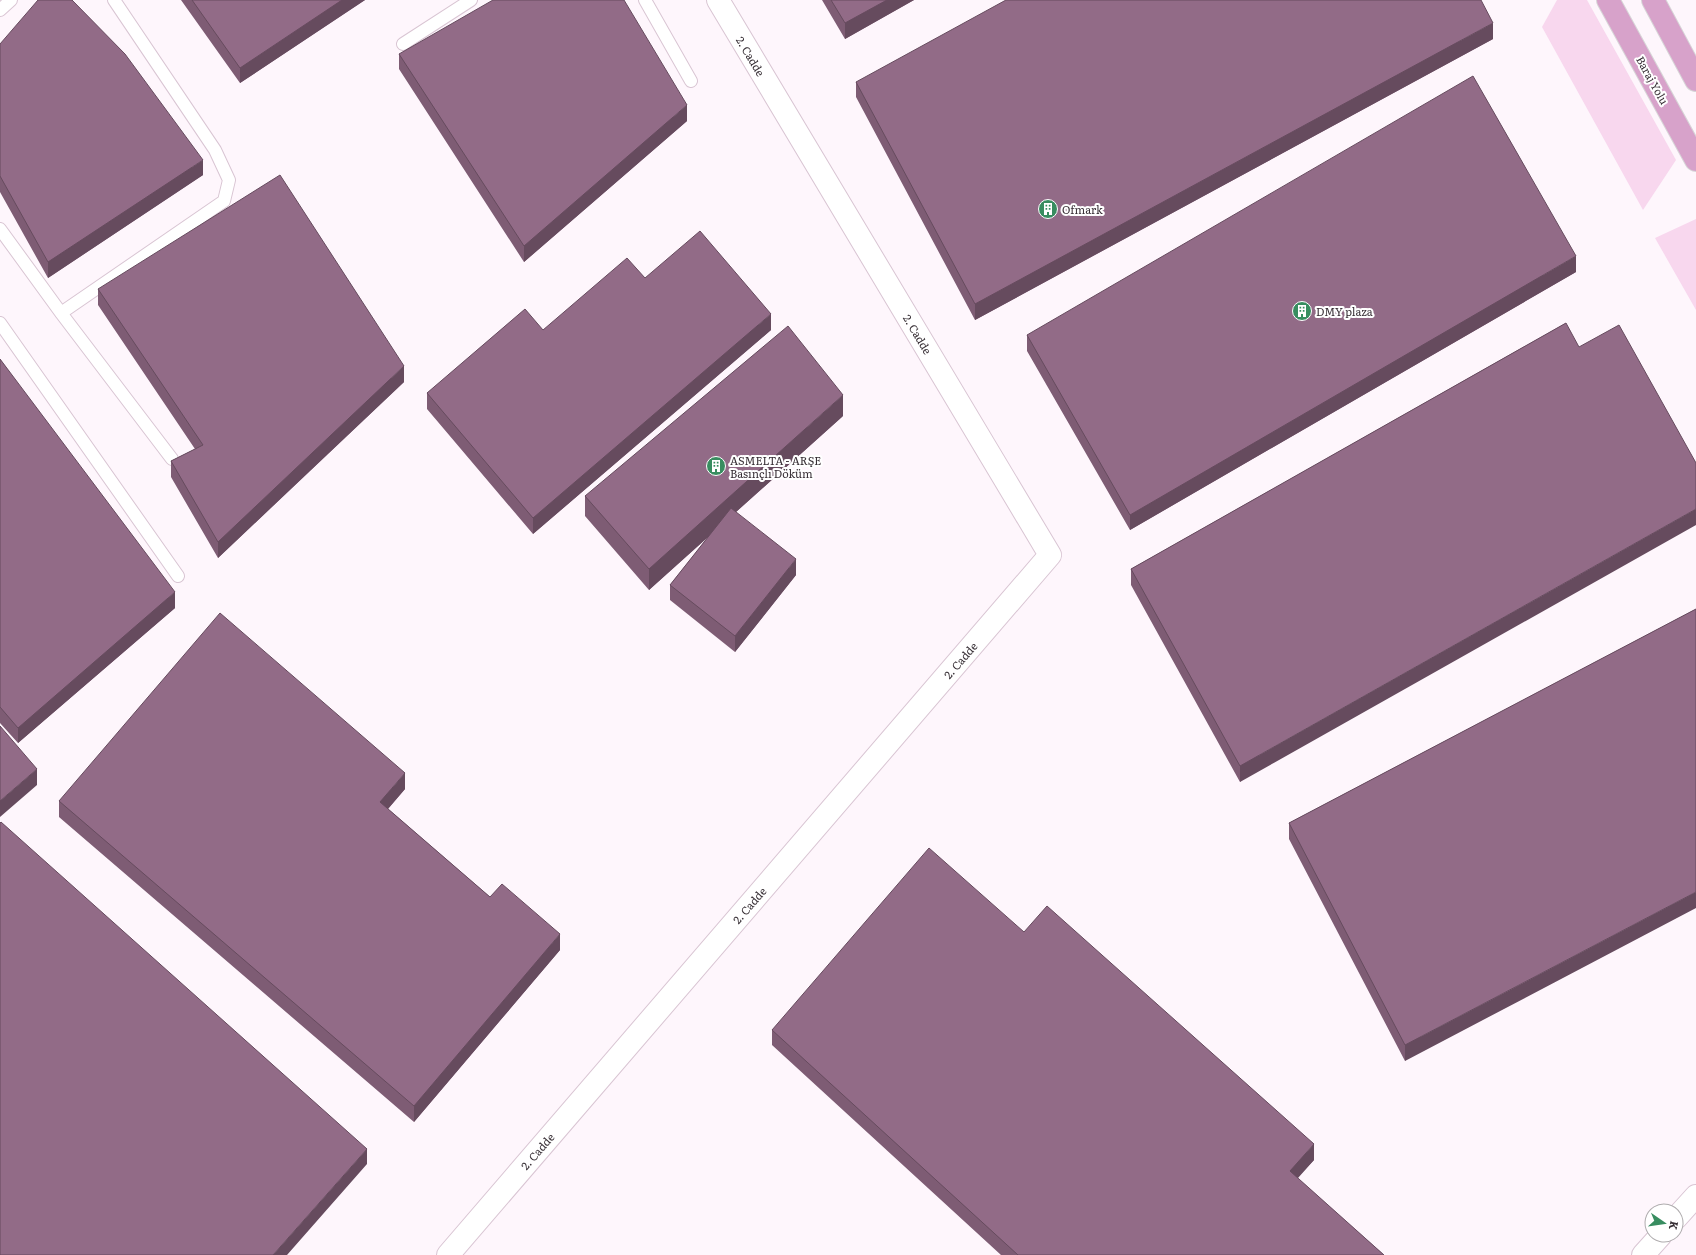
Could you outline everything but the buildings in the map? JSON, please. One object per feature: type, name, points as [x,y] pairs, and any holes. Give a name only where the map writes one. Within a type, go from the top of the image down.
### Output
[{"type":"main road","name":"Baraj Yolu","points":[[1608,0],[1696,160]]},
{"type":"main road","points":[[1653,0],[1696,80]]},
{"type":"street","name":"2. Cadde","points":[[448,1255],[1050,554],[718,0]]},
{"type":"street","points":[[1684,1209],[1696,1196]]},
{"type":"street","points":[[1643,1255],[1654,1243]]},
{"type":"lane","points":[[0,10],[11,0]]},
{"type":"lane","points":[[61,313],[224,202],[229,180],[215,150],[114,0]]},
{"type":"lane","points":[[403,44],[471,0]]},
{"type":"lane","points":[[645,0],[691,81]]},
{"type":"lane","points":[[0,229],[61,313],[172,458]]},
{"type":"lane","points":[[0,323],[178,576]]},
{"type":"shaded area","points":[[1557,0],[1587,0],[1676,160],[1643,210],[1542,27]]},
{"type":"shaded area","points":[[1696,219],[1696,310],[1655,238]]},
{"type":"place","name":"Ofmark","points":[[1048,209]]},
{"type":"place","name":"DMY plaza","points":[[1302,311]]},
{"type":"place","name":"ASMELTA - ARŞE Basınçlı Döküm","points":[[716,466]]}]
